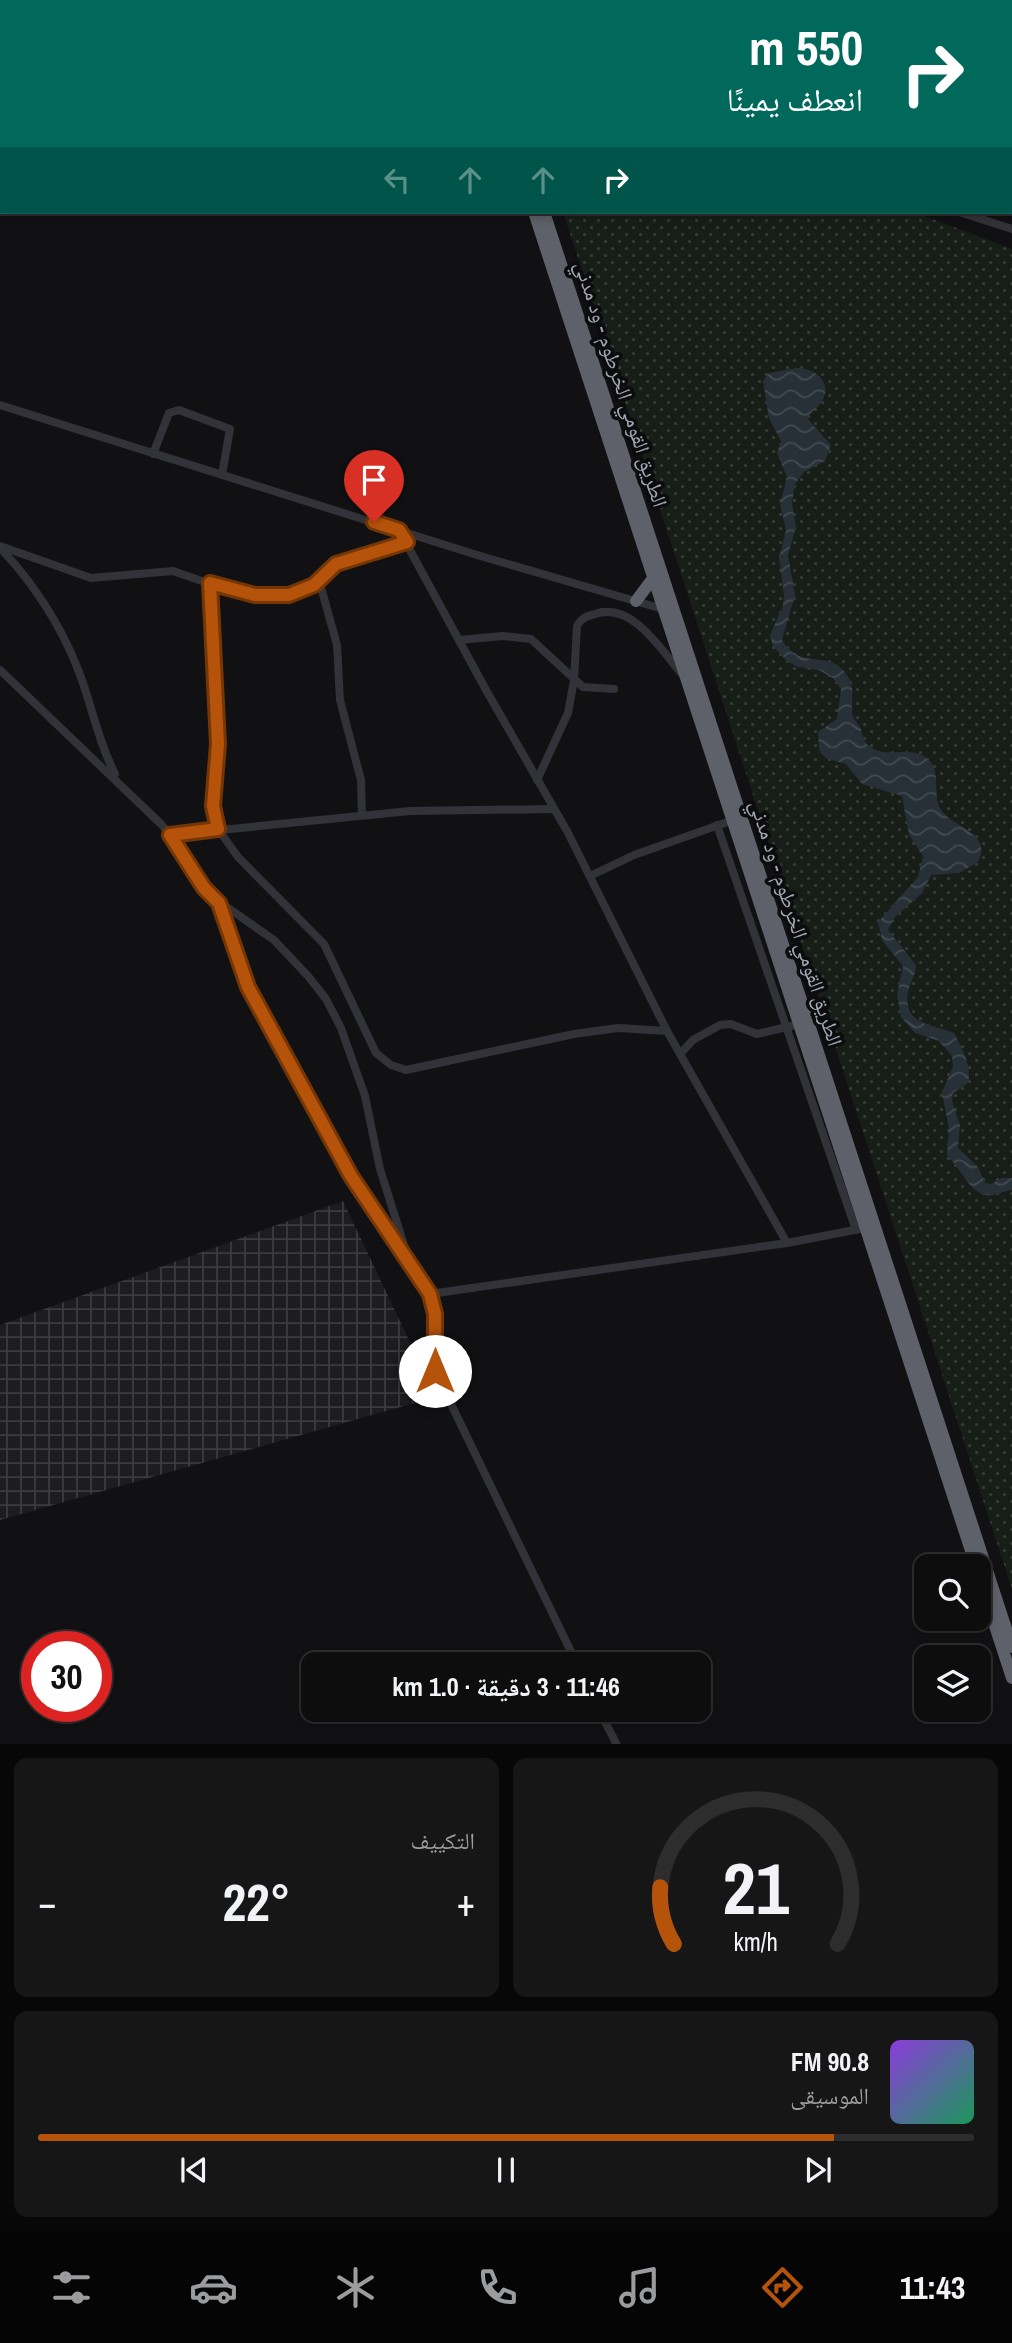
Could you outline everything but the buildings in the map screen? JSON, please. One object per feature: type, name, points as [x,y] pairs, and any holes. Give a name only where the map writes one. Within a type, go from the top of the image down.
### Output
[{"type":"highway","name":"الطريق القومي الخرطوم - ود مدني","points":[[535,214],[654,578],[669,610],[687,678],[972,1554]]},
{"type":"highway","name":"الطريق القومي الخرطوم - ود مدني","points":[[545,214],[865,1228],[1012,1647]]},
{"type":"highway","points":[[636,601],[654,578]]},
{"type":"highway","points":[[991,1614],[1012,1678]]},
{"type":"street","points":[[965,214],[1012,229]]},
{"type":"street","points":[[0,405],[399,530],[669,610]]},
{"type":"street","points":[[153,454],[169,413],[178,410],[230,429],[222,475]]},
{"type":"street","points":[[399,530],[554,808],[667,1031],[787,1243]]},
{"type":"street","points":[[0,547],[91,578],[173,571],[255,595],[279,596],[298,593],[319,580],[336,564],[407,542]]},
{"type":"street","points":[[0,547],[20,570],[65,641],[82,680],[102,749],[120,783]]},
{"type":"street","points":[[319,580],[337,645],[340,699],[361,780],[362,815]]},
{"type":"street","points":[[210,583],[218,744],[213,806],[218,829],[238,857],[324,944],[371,1047],[398,1069],[414,1069],[549,1038],[600,1030],[667,1031]]},
{"type":"street","points":[[537,780],[566,720],[574,680],[579,622],[600,612],[620,613],[637,624],[687,678]]},
{"type":"street","points":[[459,640],[503,636],[531,639],[574,680],[591,689],[614,688]]},
{"type":"street","points":[[0,670],[120,783],[170,835],[204,888],[219,903],[274,940],[326,999],[354,1062],[380,1169],[414,1270]]},
{"type":"street","points":[[170,835],[362,815],[554,808]]},
{"type":"street","points":[[590,876],[635,855],[733,820]]},
{"type":"street","points":[[430,1294],[787,1243],[865,1228],[784,1027],[718,825]]},
{"type":"street","points":[[219,903],[241,971],[280,1048],[371,1209],[430,1294],[435,1314],[435,1371],[571,1652]]},
{"type":"street","points":[[680,1054],[693,1040],[720,1025],[731,1024],[757,1034],[799,1024]]},
{"type":"street","points":[[605,1722],[616,1744]]},
{"type":"shaded area","points":[[564,214],[919,214],[1012,249],[1012,1589]]},
{"type":"shaded area","points":[[343,1201],[436,1397],[0,1520],[0,1325]]},
{"type":"water","points":[[797,368],[816,373],[824,382],[825,394],[822,401],[807,418],[831,445],[825,461],[804,472],[795,484],[792,503],[796,527],[788,555],[795,595],[782,640],[796,655],[828,661],[847,674],[852,690],[853,715],[867,744],[883,752],[911,752],[931,762],[942,811],[970,832],[980,844],[978,862],[959,873],[931,875],[922,893],[894,918],[888,930],[916,965],[908,992],[907,1003],[910,1011],[920,1022],[954,1033],[963,1051],[969,1070],[968,1083],[953,1093],[952,1101],[960,1125],[958,1148],[978,1167],[985,1183],[1012,1178],[1012,1190],[995,1195],[985,1195],[974,1189],[947,1155],[949,1129],[942,1092],[953,1067],[952,1056],[939,1041],[915,1033],[901,1017],[897,995],[903,966],[882,940],[878,922],[918,877],[923,856],[909,835],[902,796],[862,784],[846,764],[825,758],[819,749],[818,732],[837,719],[841,689],[833,678],[819,670],[798,667],[787,661],[773,646],[770,635],[783,606],[779,558],[786,530],[780,504],[787,477],[777,453],[781,441],[769,418],[763,381],[769,373]]},
{"type":"route","points":[[374,522],[399,530],[407,542],[336,564],[314,585],[298,593],[268,597],[210,583],[210,627],[218,744],[212,795],[218,829],[170,835],[181,848],[204,888],[219,903],[248,987],[351,1176],[430,1294],[436,1325],[433,1364],[435,1371]]}]
